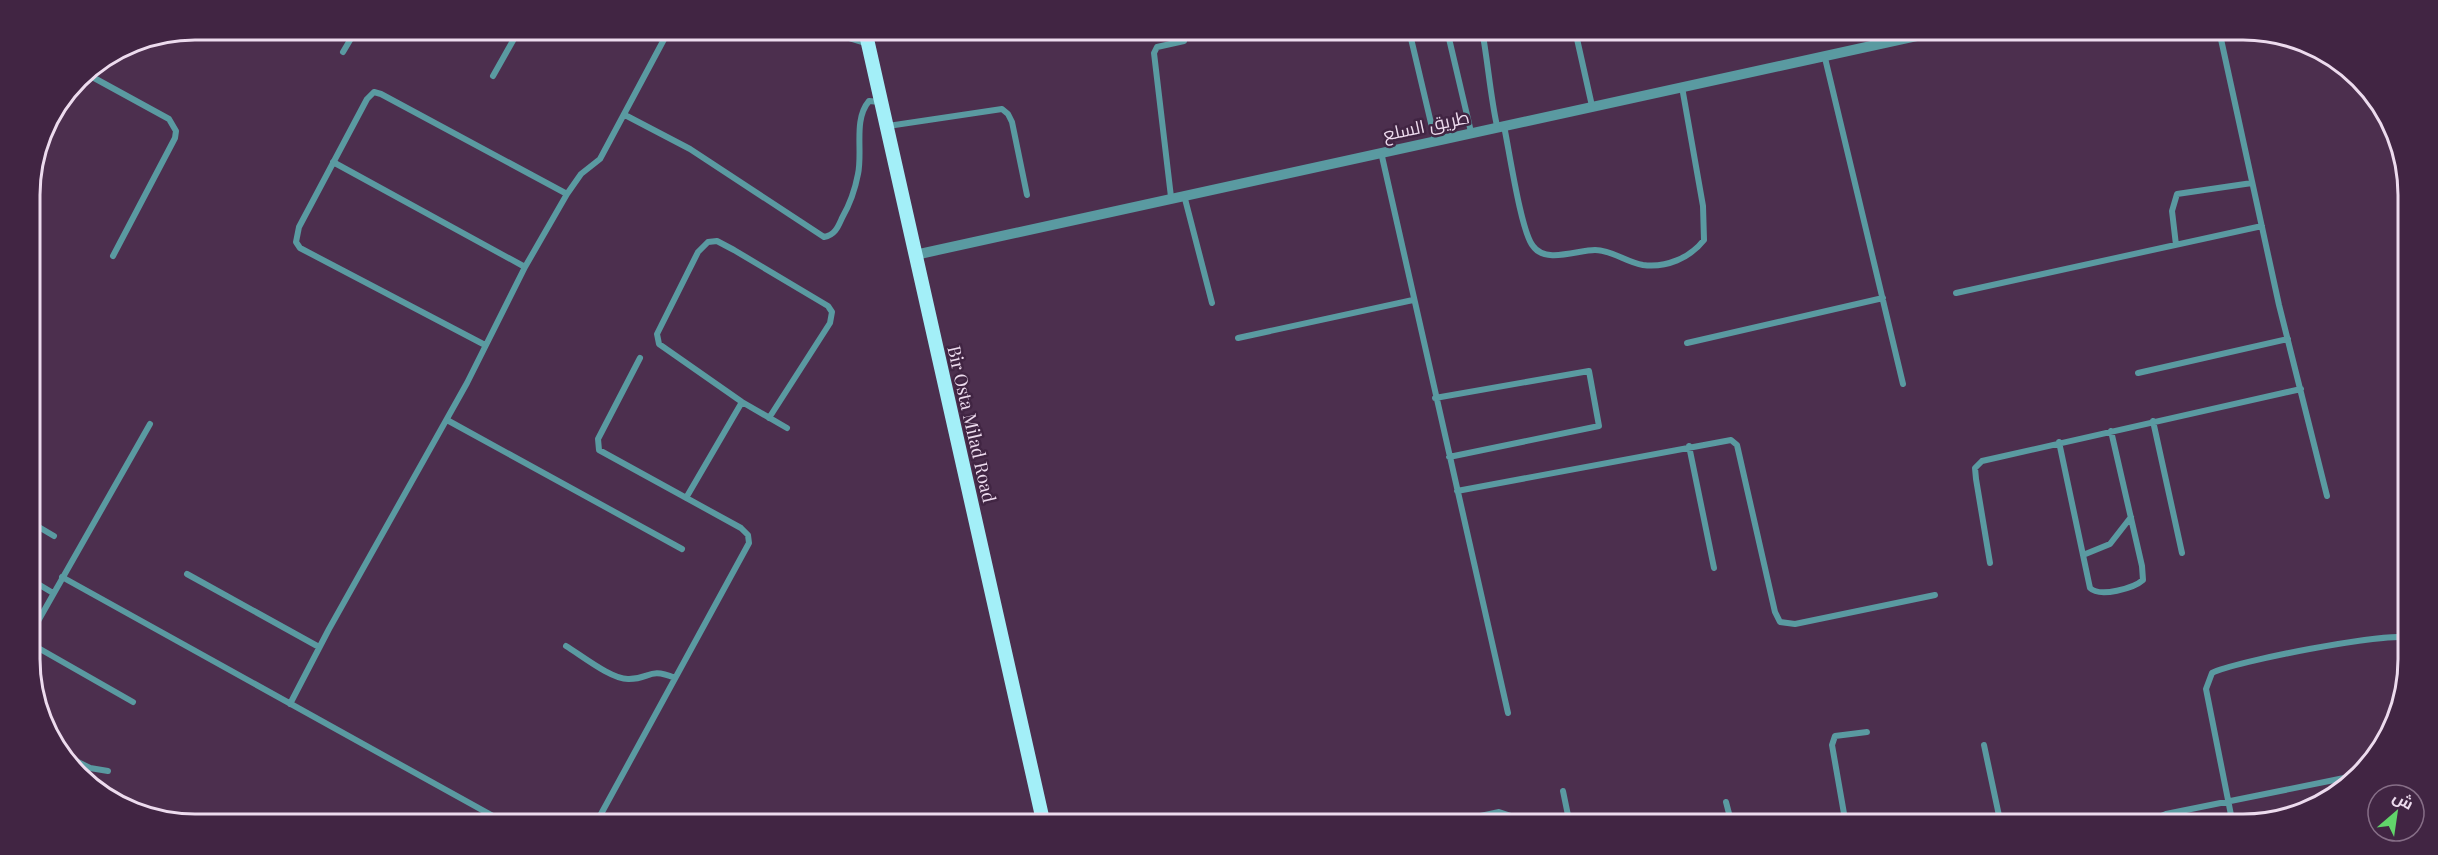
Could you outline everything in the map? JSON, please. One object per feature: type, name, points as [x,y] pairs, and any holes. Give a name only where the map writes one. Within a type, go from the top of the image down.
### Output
[{"type":"main road","name":"Bir Osta Milad Road","points":[[867,40],[1042,814]]},
{"type":"street","points":[[344,52],[351,40]]},
{"type":"street","points":[[493,76],[513,40]]},
{"type":"street","points":[[290,704],[319,647],[447,420],[525,267],[567,194],[581,174],[600,159],[663,40]]},
{"type":"street","points":[[855,40],[868,44]]},
{"type":"street","points":[[1411,40],[1435,140]]},
{"type":"street","points":[[1449,40],[1471,132]]},
{"type":"street","points":[[1484,40],[1489,70],[1488,84],[1525,227],[1533,247],[1542,253],[1557,255],[1593,250],[1606,251],[1642,265],[1660,264],[1679,260],[1693,252],[1704,240],[1705,230],[1682,86]]},
{"type":"street","points":[[1577,40],[1592,106]]},
{"type":"street","name":"طريق السلع","points":[[915,255],[1682,86],[1825,58],[1886,40]]},
{"type":"street","points":[[2221,40],[2288,339],[2328,496]]},
{"type":"street","points":[[1171,197],[1154,53],[1157,47],[1184,41]]},
{"type":"street","points":[[1825,58],[1903,384]]},
{"type":"street","points":[[94,78],[169,119],[176,131],[175,138],[113,256]]},
{"type":"street","points":[[485,345],[300,248],[295,236],[366,99],[374,92],[381,94],[567,194]]},
{"type":"street","points":[[625,115],[690,149],[824,237],[831,236],[836,231],[851,202],[859,172],[861,116],[864,106],[869,101],[881,102]]},
{"type":"street","points":[[887,127],[992,109],[1002,110],[1008,114],[1012,122],[1027,195]]},
{"type":"street","points":[[1381,152],[1508,713]]},
{"type":"street","points":[[333,162],[525,267]]},
{"type":"street","points":[[2176,245],[2172,211],[2177,194],[2252,183]]},
{"type":"street","points":[[1184,195],[1212,303]]},
{"type":"street","points":[[1956,293],[2262,226]]},
{"type":"street","points":[[769,418],[830,323],[832,312],[828,306],[734,250],[717,241],[708,242],[698,252],[657,334],[658,340],[663,349],[742,402],[769,418],[787,428]]},
{"type":"street","points":[[1687,343],[1883,298]]},
{"type":"street","points":[[1238,338],[1413,300]]},
{"type":"street","points":[[2138,373],[2288,339]]},
{"type":"street","points":[[601,814],[749,543],[748,535],[741,528],[605,453],[597,445],[640,358]]},
{"type":"street","points":[[1435,398],[1589,371],[1599,426],[1449,458]]},
{"type":"street","points":[[1990,563],[1977,493],[1975,468],[1977,464],[1996,457],[2059,442],[2301,389]]},
{"type":"street","points":[[686,498],[742,402]]},
{"type":"street","points":[[447,420],[682,549]]},
{"type":"street","points":[[2153,421],[2181,553]]},
{"type":"street","points":[[40,617],[150,424]]},
{"type":"street","points":[[2059,442],[2093,592],[2137,585],[2143,580],[2142,566],[2111,431]]},
{"type":"street","points":[[1457,491],[1726,440],[1737,445],[1775,612],[1780,622],[1795,624],[1935,595]]},
{"type":"street","points":[[1689,446],[1714,568]]},
{"type":"street","points":[[2083,555],[2110,544],[2131,517]]},
{"type":"street","points":[[40,528],[54,536]]},
{"type":"street","points":[[188,574],[319,647]]},
{"type":"street","points":[[62,577],[489,814]]},
{"type":"street","points":[[40,585],[53,593]]},
{"type":"street","points":[[2231,814],[2206,689],[2212,673],[2246,663],[2398,636]]},
{"type":"street","points":[[566,646],[617,677],[632,680],[655,672],[675,678]]},
{"type":"street","points":[[40,649],[133,702]]},
{"type":"street","points":[[1844,814],[1832,745],[1835,736],[1867,732]]},
{"type":"street","points":[[1984,745],[1999,814]]},
{"type":"street","points":[[81,763],[90,768],[108,771]]},
{"type":"street","points":[[2166,814],[2342,778]]},
{"type":"street","points":[[1563,791],[1568,814]]},
{"type":"street","points":[[1726,802],[1729,814]]},
{"type":"street","points":[[1490,814],[1499,812],[1505,814]]}]
